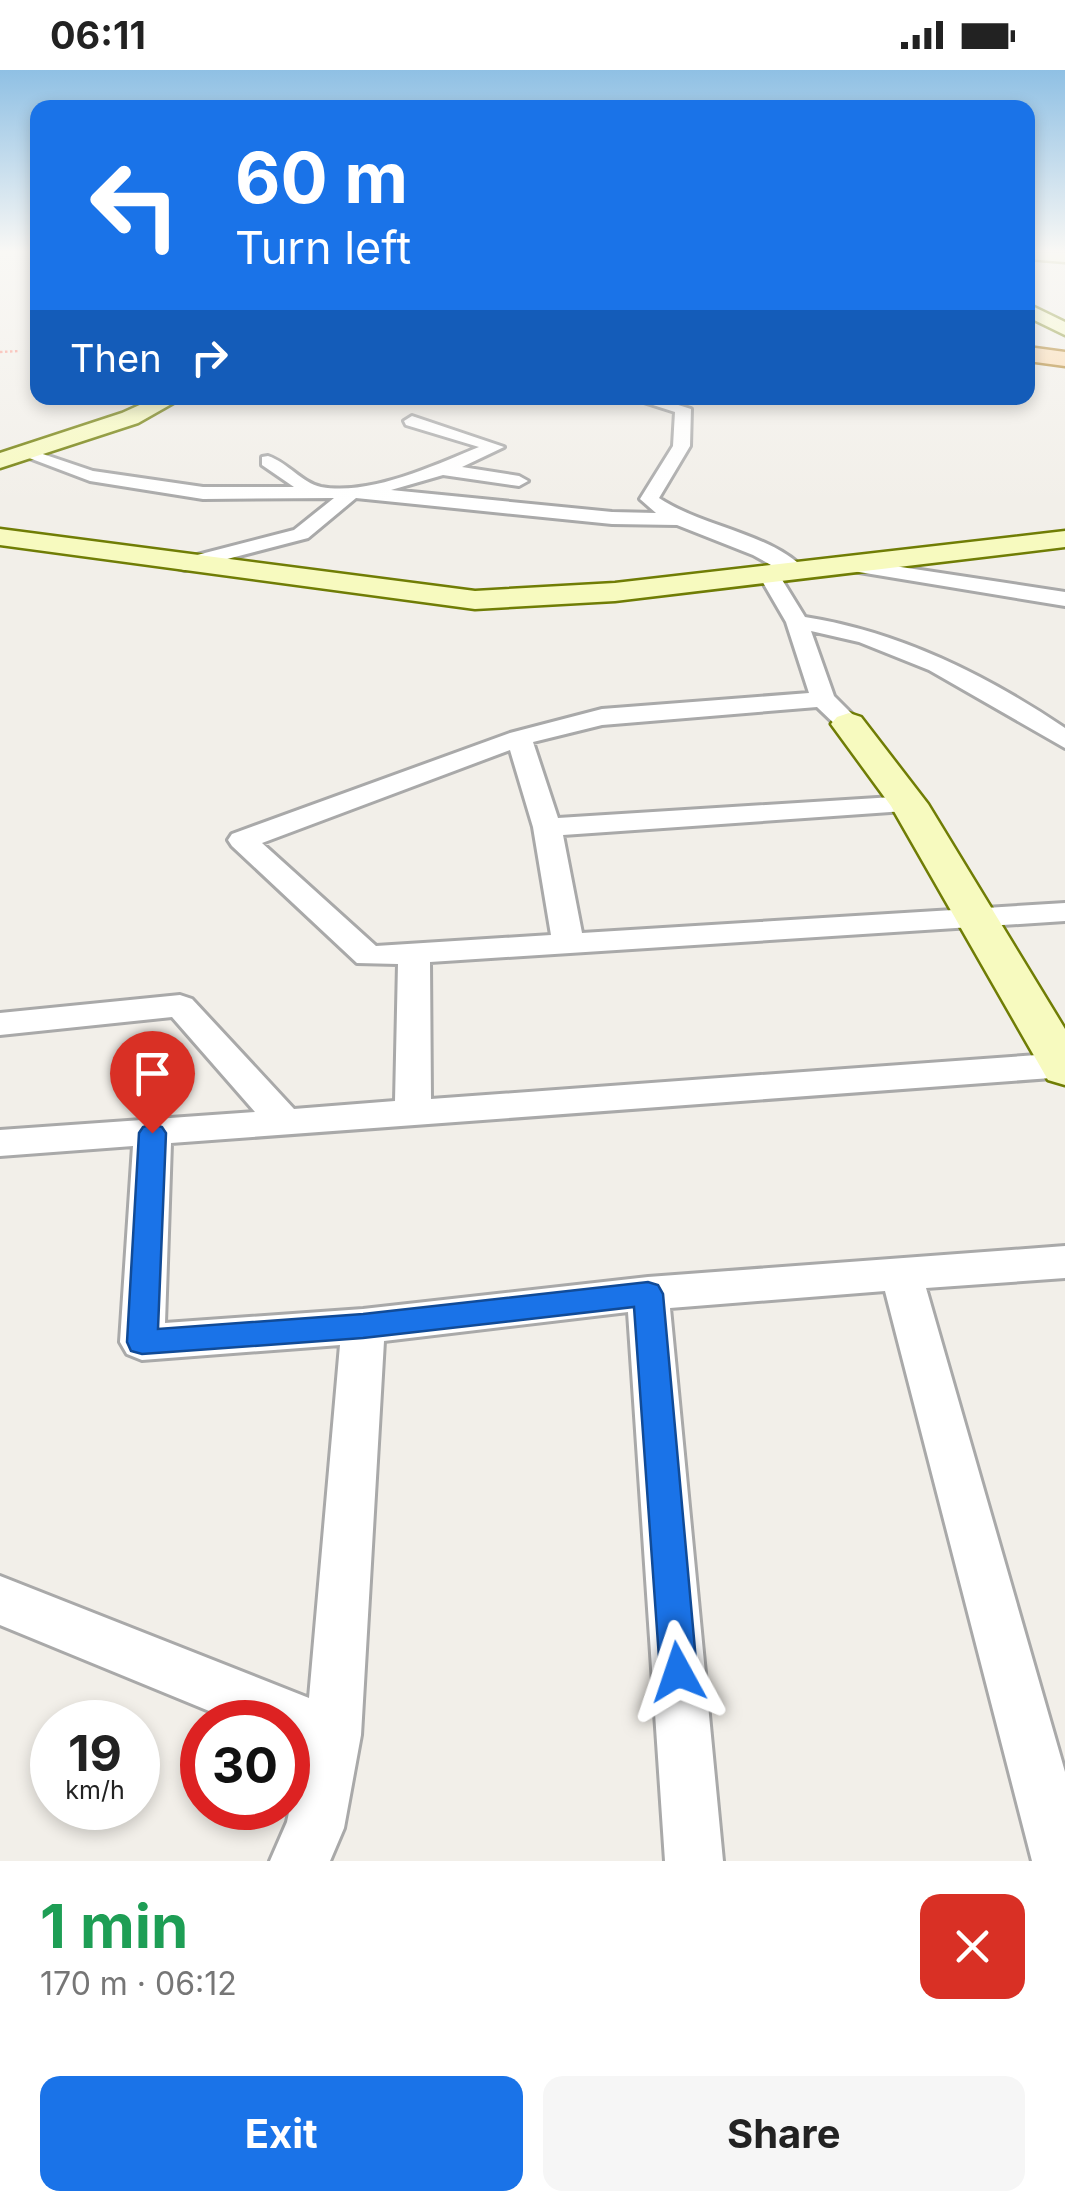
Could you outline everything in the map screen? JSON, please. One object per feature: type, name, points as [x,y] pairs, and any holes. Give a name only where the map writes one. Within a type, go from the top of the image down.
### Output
[{"type":"main road","points":[[1035,355],[1065,358]]},
{"type":"street","points":[[0,461],[130,418],[157,405]]},
{"type":"street","points":[[0,1143],[1064,1066],[909,804],[836,711],[797,622],[782,573],[764,552],[677,518],[648,499],[676,461],[689,430],[683,409],[667,405]]},
{"type":"street","points":[[186,564],[301,534],[352,492],[410,481],[495,447],[412,421]]},
{"type":"street","points":[[25,453],[90,476],[140,480],[204,493],[352,492],[612,518],[677,518]]},
{"type":"street","points":[[268,461],[316,493]]},
{"type":"street","points":[[441,469],[519,482]]},
{"type":"street","points":[[0,538],[400,594],[475,600],[528,599],[782,573],[1065,539]]},
{"type":"street","points":[[848,565],[1065,599]]},
{"type":"street","points":[[797,622],[893,647],[938,665],[1065,740]]},
{"type":"street","points":[[836,711],[602,717],[519,738],[242,840],[368,956],[1065,912]]},
{"type":"street","points":[[519,738],[546,826],[568,943]]},
{"type":"street","points":[[546,826],[909,804]]},
{"type":"street","points":[[414,954],[414,1115]]},
{"type":"street","points":[[0,1024],[180,1006],[287,1124]]},
{"type":"street","points":[[152,1133],[142,1342],[363,1326],[648,1294],[1065,1262]]},
{"type":"street","points":[[902,1276],[1061,1861]]},
{"type":"street","points":[[648,1294],[694,1861]]},
{"type":"street","points":[[299,1861],[315,1828],[333,1735],[363,1326]]},
{"type":"street","points":[[0,1600],[333,1735]]},
{"type":"route","points":[[152,1133],[142,1342],[363,1326],[648,1294],[678,1672]]}]
